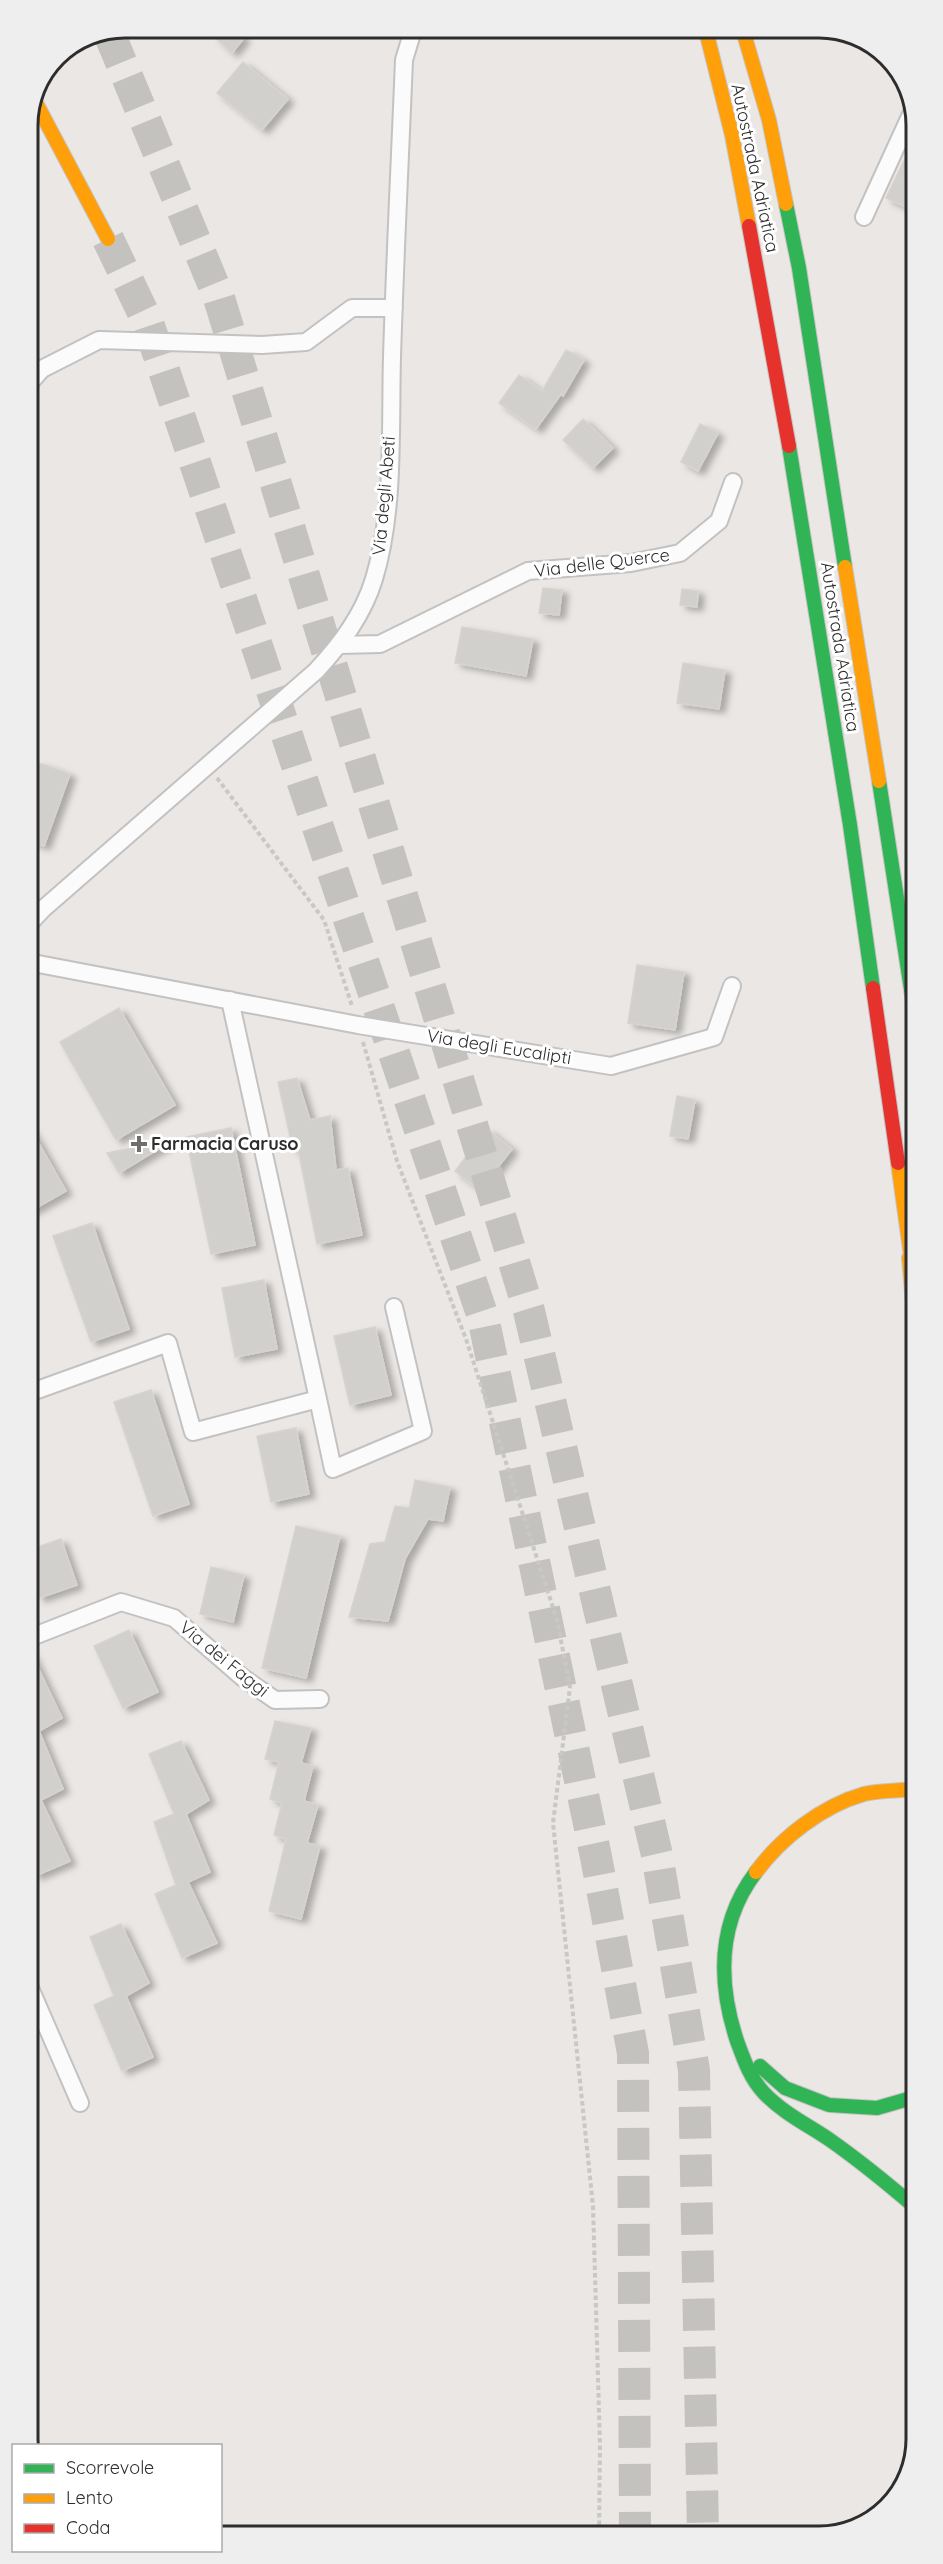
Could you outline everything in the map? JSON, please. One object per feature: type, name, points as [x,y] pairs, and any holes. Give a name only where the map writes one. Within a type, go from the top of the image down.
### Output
[{"type":"highway","name":"Autostrada Adriatica","points":[[708,38],[732,135],[786,423],[850,825],[906,1223]]},
{"type":"highway","name":"Autostrada Adriatica","points":[[745,38],[769,120],[799,268],[906,957]]},
{"type":"highway","points":[[39,108],[108,239]]},
{"type":"highway","points":[[844,553],[889,752]]},
{"type":"highway","points":[[906,1790],[866,1794],[830,1809],[775,1847],[752,1877],[734,1907],[723,1944],[721,1981],[729,2017],[754,2081],[783,2111],[862,2163],[906,2200]]},
{"type":"highway","points":[[740,2047],[785,2088],[829,2105],[877,2108],[906,2100]]},
{"type":"street","name":"Via degli Abeti","points":[[38,915],[316,671],[340,645],[360,614],[374,581],[383,544],[389,466],[404,60],[411,38]]},
{"type":"street","points":[[864,217],[906,125]]},
{"type":"street","points":[[38,374],[42,369],[99,340],[262,345],[306,342],[352,308],[394,308]]},
{"type":"street","name":"Via delle Querce","points":[[340,645],[380,644],[528,571],[631,563],[680,554],[719,522],[733,482]]},
{"type":"street","name":"Via degli Eucalipti","points":[[38,964],[358,1025],[611,1066],[714,1036],[732,986]]},
{"type":"street","points":[[230,1000],[333,1469],[423,1431],[394,1307]]},
{"type":"street","points":[[38,1390],[168,1342],[193,1432],[318,1399]]},
{"type":"street","name":"Via dei Faggi","points":[[38,1634],[121,1602],[174,1618],[242,1677],[274,1700],[320,1699]]},
{"type":"street","points":[[38,2006],[80,2103]]},
{"type":"path","points":[[207,765],[324,920],[358,1025],[397,1161],[466,1339],[557,1620],[570,1687],[553,1823],[593,2206],[600,2446],[599,2526]]},
{"type":"building","points":[[216,38],[244,38],[232,53]]},
{"type":"building","points":[[243,62],[288,99],[262,130],[217,93]]},
{"type":"building","points":[[906,157],[906,207],[886,198]]},
{"type":"building","points":[[566,350],[584,360],[563,396],[561,394],[536,429],[499,403],[519,375],[542,391]]},
{"type":"building","points":[[583,419],[613,448],[593,468],[563,440]]},
{"type":"building","points":[[700,424],[718,433],[698,471],[681,462]]},
{"type":"building","points":[[543,588],[562,590],[559,615],[539,613]]},
{"type":"building","points":[[682,589],[698,591],[697,607],[680,605]]},
{"type":"building","points":[[462,627],[533,639],[526,676],[455,663]]},
{"type":"building","points":[[683,663],[725,670],[719,709],[677,703]]},
{"type":"building","points":[[39,763],[70,774],[44,846],[38,844]]},
{"type":"building","points":[[637,965],[684,972],[675,1030],[628,1023]]},
{"type":"building","points":[[119,1008],[175,1105],[116,1140],[60,1042]]},
{"type":"building","points":[[297,1078],[310,1120],[330,1116],[336,1170],[348,1168],[362,1235],[317,1244],[298,1149],[293,1150],[278,1082]]},
{"type":"building","points":[[677,1096],[695,1100],[688,1139],[670,1136]]},
{"type":"building","points":[[231,1128],[255,1245],[211,1254],[186,1137]]},
{"type":"building","points":[[487,1129],[512,1149],[480,1190],[455,1171]]},
{"type":"building","points":[[169,1140],[170,1142],[119,1173],[107,1153]]},
{"type":"building","points":[[38,1142],[66,1191],[38,1207]]},
{"type":"building","points":[[92,1223],[129,1329],[91,1342],[53,1236]]},
{"type":"building","points":[[264,1280],[277,1349],[235,1357],[222,1288]]},
{"type":"building","points":[[375,1327],[391,1395],[350,1405],[334,1336]]},
{"type":"building","points":[[151,1390],[189,1504],[153,1516],[114,1402]]},
{"type":"building","points":[[296,1428],[309,1494],[271,1502],[257,1436]]},
{"type":"building","points":[[415,1480],[450,1487],[443,1521],[428,1519],[405,1559],[388,1621],[349,1617],[370,1544],[385,1542],[395,1506],[409,1508]]},
{"type":"building","points":[[296,1526],[340,1536],[306,1678],[262,1668]]},
{"type":"building","points":[[61,1539],[77,1585],[39,1598],[38,1547]]},
{"type":"building","points":[[211,1567],[244,1575],[233,1622],[200,1614]]},
{"type":"building","points":[[129,1630],[158,1692],[123,1708],[94,1646]]},
{"type":"building","points":[[38,1668],[62,1718],[39,1731],[63,1789],[41,1800],[70,1861],[38,1875]]},
{"type":"building","points":[[275,1721],[311,1728],[301,1763],[313,1766],[304,1801],[318,1805],[307,1843],[320,1846],[301,1919],[269,1911],[286,1839],[274,1835],[282,1803],[270,1799],[279,1762],[265,1759]]},
{"type":"building","points":[[181,1741],[209,1800],[186,1814],[210,1872],[188,1882],[217,1943],[182,1958],[155,1894],[176,1885],[154,1822],[174,1814],[149,1754]]},
{"type":"building","points":[[121,1924],[149,1983],[126,1996],[153,2057],[122,2071],[94,2005],[114,1996],[90,1937]]},
{"type":"tunnel","points":[[111,39],[219,298],[529,1311],[657,1855],[694,2070],[703,2526]]},
{"type":"tunnel","points":[[108,239],[148,323],[483,1317],[596,1857],[633,2053],[635,2526]]},
{"type":"traffic: fast","points":[[786,204],[799,268],[845,567]]},
{"type":"traffic: fast","points":[[789,446],[850,825],[873,988]]},
{"type":"traffic: fast","points":[[879,781],[906,957]]},
{"type":"traffic: fast","points":[[756,1872],[734,1912],[728,1933],[724,1975],[731,2019],[748,2069],[759,2087],[779,2107],[852,2156],[906,2200]]},
{"type":"traffic: fast","points":[[760,2066],[785,2088],[829,2105],[877,2108],[906,2100]]},
{"type":"traffic: slow","points":[[708,38],[732,135],[749,226]]},
{"type":"traffic: slow","points":[[745,38],[769,120],[786,204]]},
{"type":"traffic: slow","points":[[39,108],[108,239]]},
{"type":"traffic: slow","points":[[845,567],[879,781]]},
{"type":"traffic: slow","points":[[898,1163],[906,1220]]},
{"type":"traffic: slow","points":[[756,1872],[790,1836],[833,1806],[864,1794],[906,1790]]},
{"type":"traffic: jam","points":[[749,226],[789,446]]},
{"type":"traffic: jam","points":[[873,988],[898,1163]]},
{"type":"place","name":"Farmacia Caruso","points":[[139,1144]]}]
